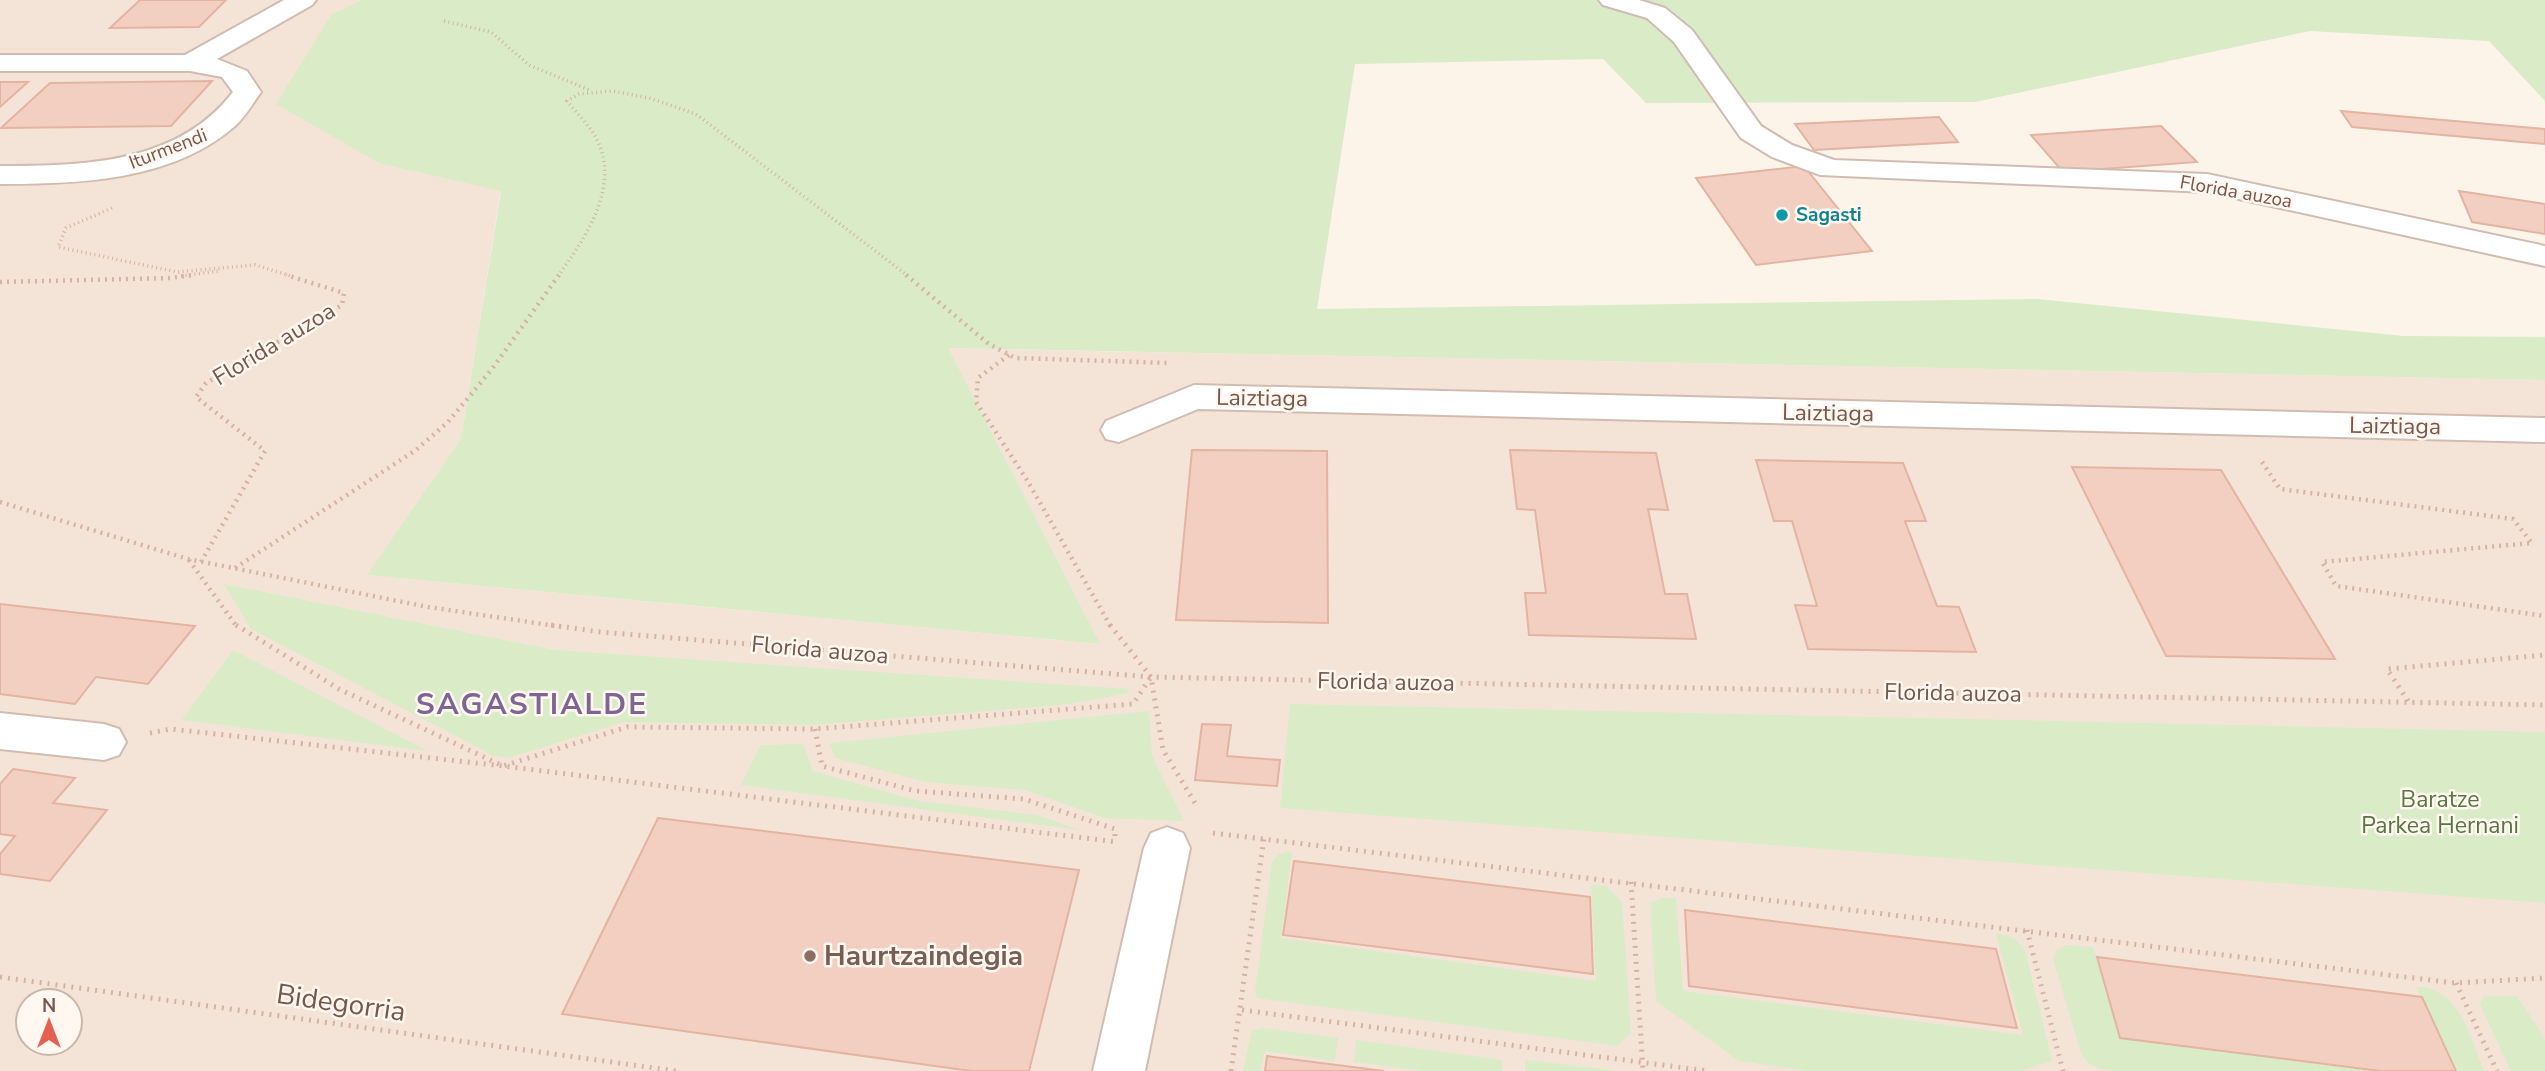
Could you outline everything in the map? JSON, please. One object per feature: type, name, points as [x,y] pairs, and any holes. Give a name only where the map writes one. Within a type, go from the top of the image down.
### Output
[{"type":"street","name":"Iturmendi","points":[[190,63],[303,0]]},
{"type":"street","name":"Florida auzoa","points":[[1612,0],[1656,13],[1683,36],[1751,132],[1782,151],[1830,169],[2207,183],[2545,256]]},
{"type":"street","name":"Iturmendi","points":[[0,63],[190,63],[225,67],[243,79],[247,92],[219,130],[180,149],[127,166],[58,176],[0,175]]},
{"type":"street","name":"Laiztiaga","points":[[1119,429],[1194,397],[2545,430]]},
{"type":"street","points":[[0,731],[104,742]]},
{"type":"street","points":[[1119,1071],[1165,837]]},
{"type":"path","points":[[444,21],[491,32],[529,65],[590,90],[673,103],[696,114],[868,243],[989,344],[1009,355],[978,378],[976,402],[1027,480],[1111,626],[1151,677],[1163,750],[1212,833]]},
{"type":"path","points":[[235,568],[416,450],[448,422],[492,369],[585,238],[597,215],[603,179],[601,148],[567,101],[576,94],[590,90]]},
{"type":"path","name":"Florida auzoa","points":[[113,207],[66,228],[58,247],[177,272],[256,265],[344,293],[342,305],[206,383],[196,397],[265,452],[201,562]]},
{"type":"path","name":"Florida auzoa","points":[[0,282],[170,278],[256,265]]},
{"type":"path","points":[[2272,458],[2259,458],[2280,489],[2513,519],[2532,543],[2322,562],[2336,586],[2545,616]]},
{"type":"path","name":"Florida auzoa","points":[[0,502],[188,559],[428,607],[600,632],[1151,677],[2545,705]]},
{"type":"path","points":[[188,559],[239,629],[339,689],[503,766],[627,727],[815,729],[1133,704],[1151,677]]},
{"type":"path","points":[[2408,702],[2387,669],[2545,655]]},
{"type":"path","points":[[104,742],[171,729],[503,766],[1115,842],[1212,833],[1264,838],[2455,983],[2545,978]]},
{"type":"path","points":[[815,729],[822,766],[916,791],[1024,799],[1115,830],[1165,837]]},
{"type":"path","points":[[1115,830],[1115,842]]},
{"type":"path","points":[[1231,1071],[1242,1010],[1264,838]]},
{"type":"path","points":[[1631,882],[1643,1071]]},
{"type":"path","points":[[2027,930],[2063,1071]]},
{"type":"path","name":"Bidegorria","points":[[0,977],[676,1071]]},
{"type":"path","points":[[2455,983],[2497,1071]]},
{"type":"path","points":[[1242,1010],[1708,1071]]},
{"type":"shaded area","points":[[0,0],[531,0],[461,439],[368,575],[1099,644],[947,348],[2545,380],[2545,1071],[0,1071]]},
{"type":"green space","points":[[363,0],[2545,0],[2545,101],[2489,41],[2310,31],[1975,102],[1646,103],[1603,59],[1355,64],[1317,309],[2037,299],[2403,336],[2545,337],[2545,380],[948,348],[1100,644],[367,575],[461,439],[501,191],[379,163],[276,104],[332,14]]},
{"type":"green space","points":[[224,584],[554,650],[1128,689],[1129,693],[1061,705],[813,725],[624,722],[508,758],[492,755],[251,629]]},
{"type":"green space","points":[[233,650],[428,751],[182,720]]},
{"type":"green space","name":"Baratze Parkea Hernani","points":[[1290,704],[2545,732],[2545,903],[1280,808]]},
{"type":"green space","points":[[1149,711],[1152,756],[1184,821],[1105,818],[1025,790],[926,782],[835,758],[830,743]]},
{"type":"green space","points":[[803,744],[813,771],[919,801],[1037,815],[1079,830],[741,785],[761,745]]},
{"type":"green space","points":[[1292,851],[1281,938],[1596,981],[1591,885],[1606,886],[1622,902],[1631,1033],[1617,1046],[1257,998],[1255,992],[1272,862],[1279,854]]},
{"type":"green space","points":[[1661,898],[1676,898],[1683,991],[2023,1035],[1996,933],[2014,938],[2025,950],[2052,1061],[2020,1071],[1808,1071],[1739,1061],[1656,1001],[1650,903]]},
{"type":"green space","points":[[2066,945],[2093,947],[2120,1038],[2380,1071],[2114,1071],[2096,1067],[2088,1063],[2079,1047],[2053,959],[2056,951]]},
{"type":"green space","points":[[2416,987],[2431,989],[2443,995],[2453,1005],[2468,1029],[2484,1071],[2456,1071]]},
{"type":"green space","points":[[2484,996],[2517,996],[2545,1039],[2545,1071],[2511,1071],[2480,1005]]},
{"type":"green space","points":[[1263,1028],[1338,1038],[1335,1061],[1265,1051],[1261,1071],[1243,1071],[1252,1031]]},
{"type":"green space","points":[[1356,1040],[1502,1060],[1502,1071],[1423,1071],[1354,1062]]},
{"type":"green space","points":[[1525,1060],[1612,1070],[1613,1071],[1525,1071]]},
{"type":"building","points":[[140,0],[226,0],[199,27],[110,28]]},
{"type":"building","points":[[212,81],[171,126],[1,128],[50,83]]},
{"type":"building","points":[[0,82],[28,82],[0,107]]},
{"type":"building","points":[[2341,111],[2545,129],[2545,144],[2352,127]]},
{"type":"building","points":[[1939,117],[1958,142],[1814,150],[1795,124]]},
{"type":"building","points":[[2161,126],[2197,162],[2063,172],[2031,135]]},
{"type":"building","name":"Sagasti","points":[[1804,166],[1872,251],[1756,265],[1696,178]]},
{"type":"building","points":[[2459,191],[2545,204],[2545,234],[2472,222]]},
{"type":"building","points":[[1192,450],[1327,451],[1328,623],[1176,620]]},
{"type":"building","points":[[1510,450],[1656,453],[1668,510],[1648,509],[1665,594],[1687,594],[1696,639],[1529,635],[1525,593],[1546,593],[1535,510],[1517,509]]},
{"type":"building","points":[[1756,460],[1903,463],[1926,521],[1905,521],[1937,606],[1959,607],[1976,652],[1808,649],[1795,605],[1817,606],[1792,521],[1774,521]]},
{"type":"building","points":[[2072,467],[2221,470],[2335,659],[2166,656]]},
{"type":"building","points":[[0,604],[195,626],[148,684],[96,677],[75,704],[0,694]]},
{"type":"building","points":[[1202,724],[1231,725],[1227,756],[1280,760],[1277,786],[1195,780]]},
{"type":"building","points":[[13,769],[75,778],[53,803],[107,810],[50,881],[0,874],[0,854],[15,836],[0,834],[0,784]]},
{"type":"building","points":[[658,818],[1079,870],[1029,1071],[971,1071],[562,1014]]},
{"type":"building","points":[[1294,861],[1590,897],[1593,974],[1283,935]]},
{"type":"building","points":[[1685,910],[1996,949],[2017,1028],[1689,986]]},
{"type":"building","points":[[2097,957],[2422,997],[2456,1071],[2380,1071],[2120,1038]]},
{"type":"building","points":[[1267,1056],[1384,1071],[1265,1071]]},
{"type":"place","name":"Sagasti","points":[[1782,215]]},
{"type":"place","name":"Haurtzaindegia","points":[[810,956]]},
{"type":"district","name":"SAGASTIALDE","points":[[532,704]]}]
